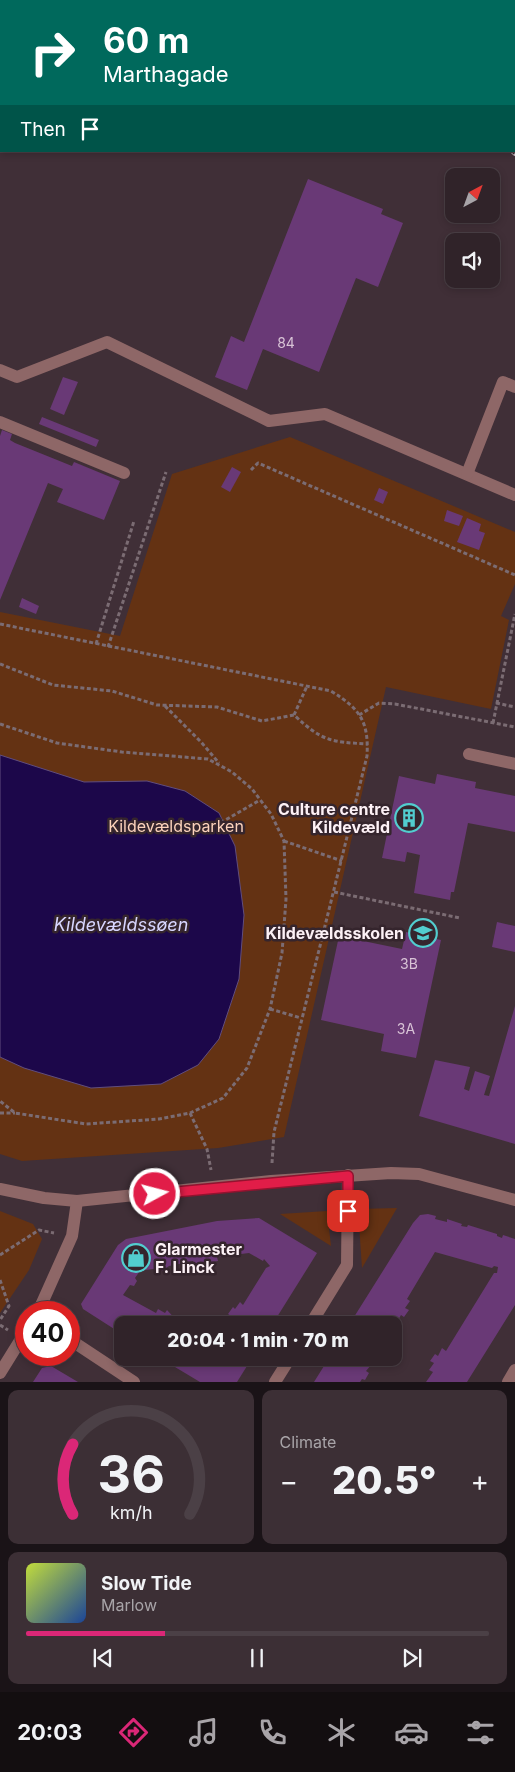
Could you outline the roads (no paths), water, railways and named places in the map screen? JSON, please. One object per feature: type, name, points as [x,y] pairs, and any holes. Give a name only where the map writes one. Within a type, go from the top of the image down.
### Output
[{"type":"street","points":[[0,370],[17,377],[107,342],[269,421],[325,414],[515,495]]},
{"type":"street","points":[[466,474],[503,382],[515,387]]},
{"type":"street","points":[[0,422],[124,473]]},
{"type":"street","points":[[468,754],[515,764]]},
{"type":"street","points":[[0,1188],[44,1198],[77,1201],[271,1181],[391,1173],[419,1174],[515,1200]]},
{"type":"street","points":[[316,1316],[347,1265],[348,1176]]},
{"type":"street","points":[[43,1301],[72,1236],[77,1201]]},
{"type":"street","points":[[80,1346],[134,1382]]},
{"type":"street","points":[[0,1373],[15,1349]]},
{"type":"street","points":[[275,1382],[285,1366]]},
{"type":"street","points":[[508,1382],[515,1370]]},
{"type":"water","name":"Kildevældssøen","points":[[0,755],[84,782],[147,781],[185,791],[219,813],[235,846],[244,915],[239,979],[219,1039],[198,1065],[161,1084],[91,1088],[24,1068],[0,1057]]},
{"type":"place","name":"Culture centre Kildevæld","points":[[409,818]]},
{"type":"place","name":"Kildevældsskolen","points":[[423,933]]},
{"type":"place","name":"Glarmester F. Linck","points":[[136,1258]]},
{"type":"park label","name":"Kildevældsparken","points":[[176,826]]}]
